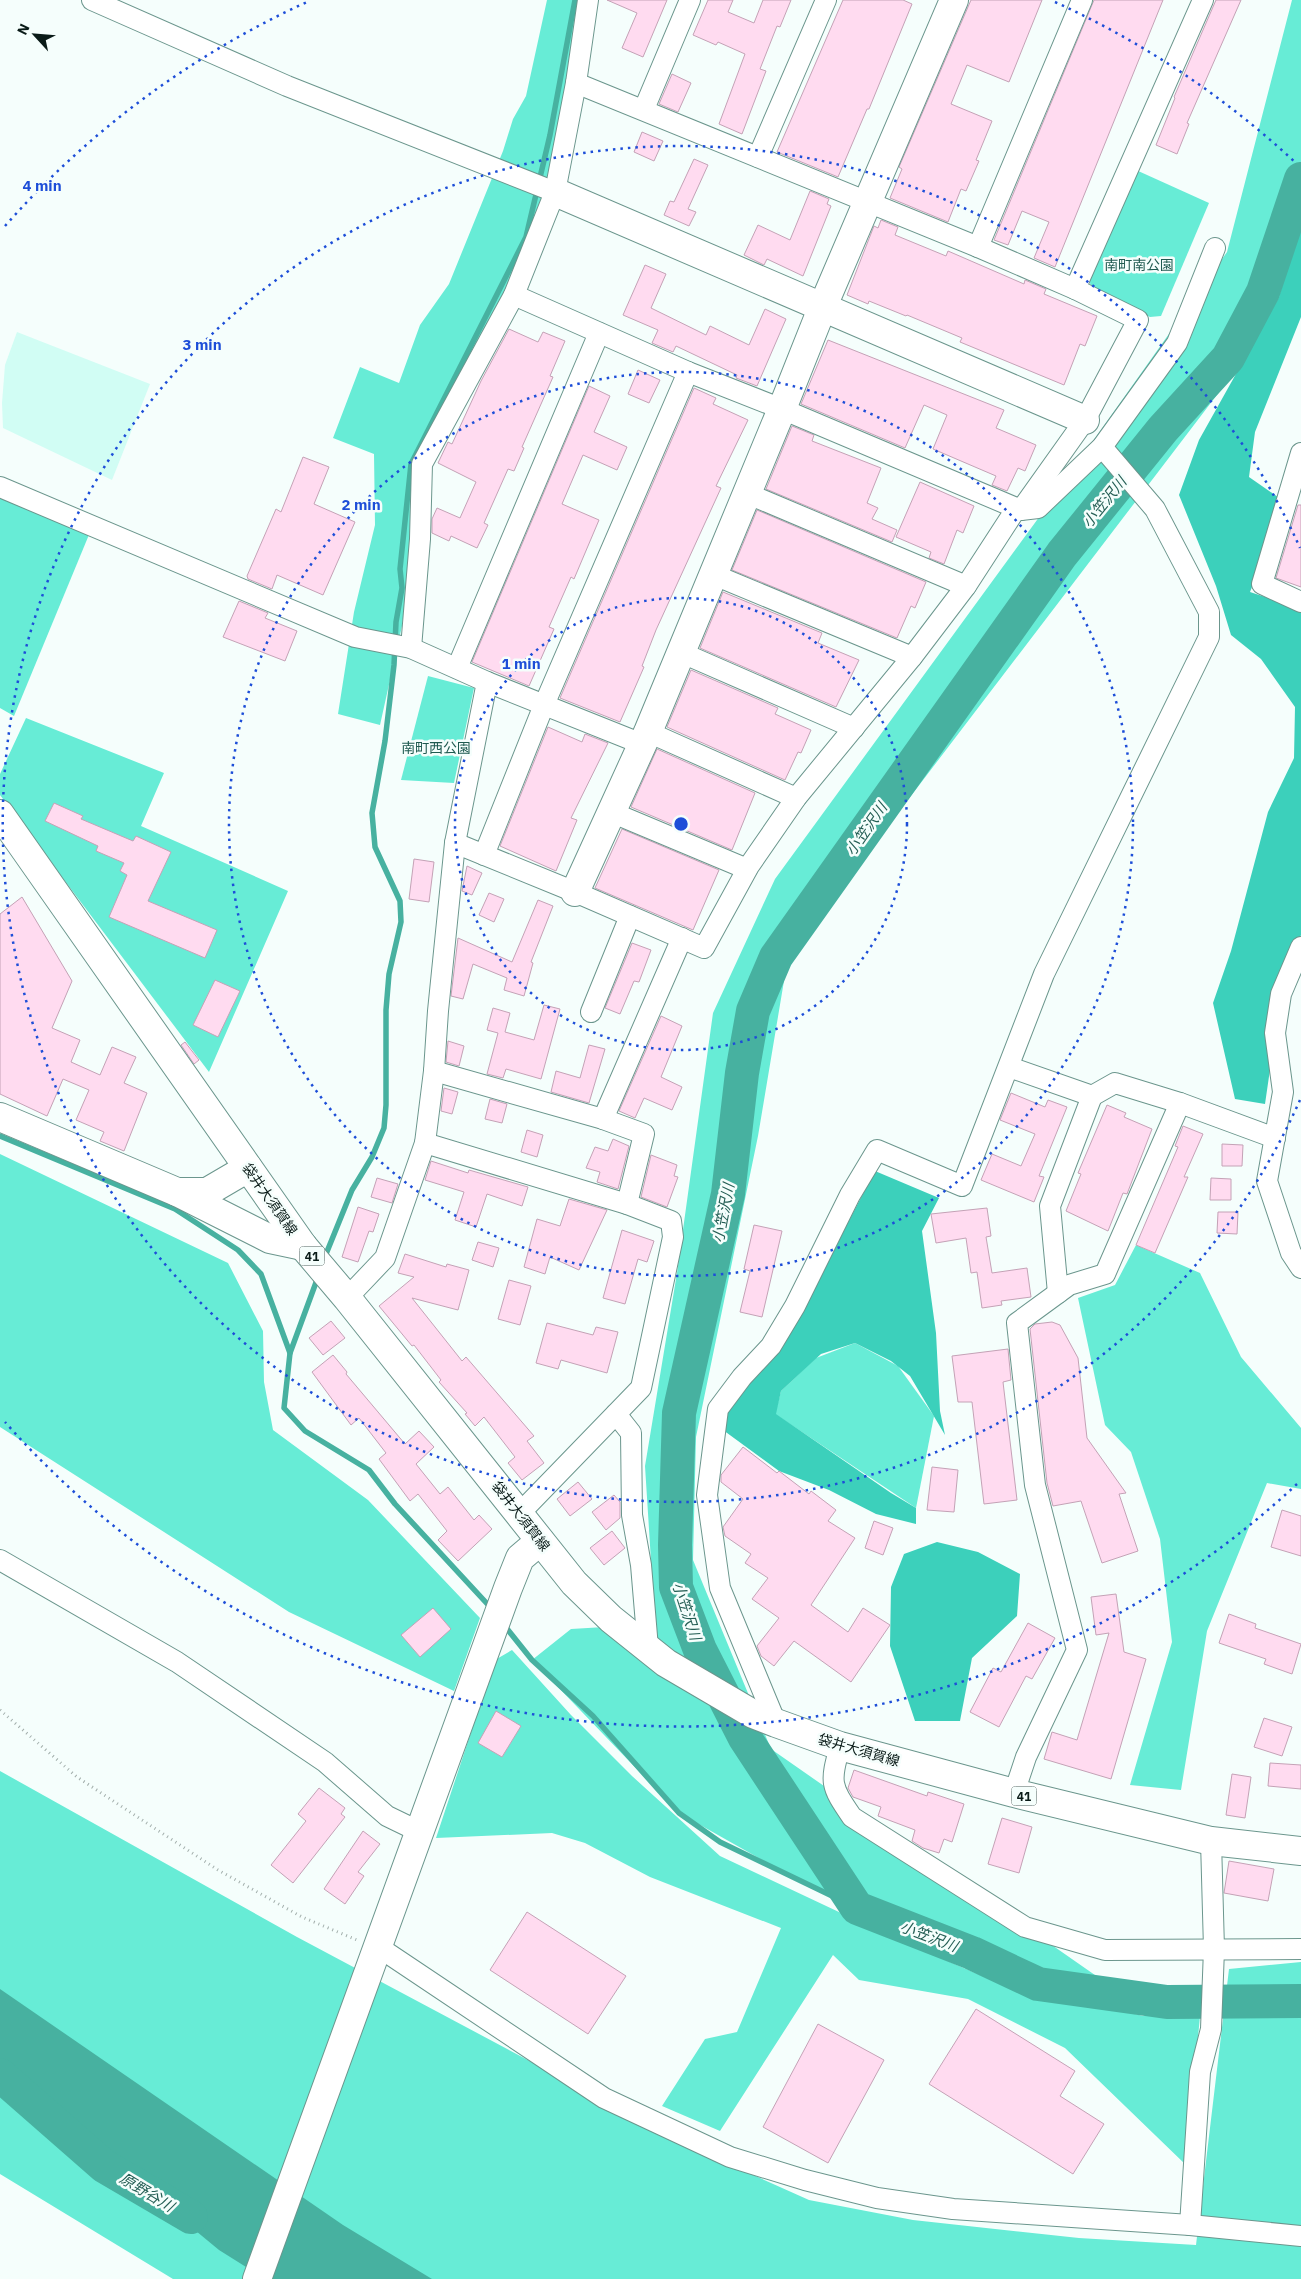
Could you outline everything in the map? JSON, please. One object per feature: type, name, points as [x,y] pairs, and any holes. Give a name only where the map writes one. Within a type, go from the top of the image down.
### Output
[{"type":"street","points":[[92,0],[287,86],[555,192],[1085,420]]},
{"type":"street","points":[[411,648],[420,539],[422,464],[514,295],[555,192],[576,83],[588,0]]},
{"type":"street","points":[[644,109],[690,0]]},
{"type":"street","points":[[758,157],[826,0]]},
{"type":"street","points":[[575,892],[645,738],[823,306],[954,0]]},
{"type":"street","points":[[978,247],[1082,0]]},
{"type":"street","points":[[1075,289],[1203,0]]},
{"type":"street","points":[[455,843],[704,948],[747,869],[796,798],[912,657],[966,586],[1018,510],[1085,420],[1138,320],[1075,289],[978,247],[644,109],[576,83]]},
{"type":"street","points":[[514,295],[688,372],[782,409],[1018,510],[1038,508],[1102,446],[1177,343],[1215,248]]},
{"type":"street","points":[[457,668],[599,333]]},
{"type":"street","points":[[484,854],[544,705],[688,372]]},
{"type":"street","points":[[764,1719],[720,1588],[707,1495],[718,1408],[742,1376],[771,1346],[795,1306],[850,1194],[878,1150],[962,1186],[1044,974],[1209,637],[1209,612],[1155,509],[1102,446]]},
{"type":"street","points":[[1301,453],[1262,584],[1301,602]]},
{"type":"street","points":[[0,487],[355,637],[411,648],[544,705],[645,738],[796,798]]},
{"type":"street","points":[[746,493],[966,586]]},
{"type":"street","points":[[712,574],[912,657]]},
{"type":"street","points":[[680,652],[854,728]]},
{"type":"street","points":[[347,1298],[385,1258],[425,1143],[434,1071],[438,1011],[455,843],[487,682]]},
{"type":"street","points":[[611,812],[747,869]]},
{"type":"street","name":"袋井大須賀線","points":[[0,814],[303,1246],[347,1298],[574,1583],[611,1619],[657,1656],[764,1719],[840,1746],[1014,1793],[1211,1840],[1300,1849]]},
{"type":"street","points":[[591,1012],[630,916]]},
{"type":"street","points":[[603,1119],[682,938]]},
{"type":"street","points":[[1301,946],[1281,994],[1275,1033],[1283,1092],[1268,1181],[1291,1252],[1301,1268]]},
{"type":"street","points":[[1009,1067],[1092,1096]]},
{"type":"street","points":[[434,1071],[603,1119],[644,1134],[626,1204]]},
{"type":"street","points":[[1058,1293],[1050,1206],[1092,1096],[1115,1083],[1180,1103],[1275,1138]]},
{"type":"street","points":[[1014,1793],[1026,1757],[1077,1650],[1035,1485],[1016,1323],[1069,1284],[1105,1274],[1180,1103]]},
{"type":"street","points":[[0,1117],[177,1192],[270,1239],[303,1246]]},
{"type":"street","points":[[425,1143],[626,1204],[671,1221],[673,1236],[642,1388],[519,1514]]},
{"type":"street","points":[[177,1192],[207,1192],[248,1168]]},
{"type":"street","points":[[616,1414],[631,1433],[632,1515],[657,1656]]},
{"type":"street","points":[[256,2279],[508,1588],[520,1558],[540,1541]]},
{"type":"street","points":[[0,1560],[177,1662],[325,1762],[387,1816],[420,1832]]},
{"type":"street","points":[[840,1746],[832,1777],[838,1797],[852,1818],[1025,1927],[1105,1950],[1301,1950]]},
{"type":"street","points":[[1190,2226],[1200,2072],[1211,2030],[1214,1949],[1211,1840]]},
{"type":"street","points":[[374,1955],[604,2098],[730,2157],[805,2180],[877,2198],[944,2208],[1301,2236]]},
{"type":"path","points":[[0,1710],[77,1777],[218,1870],[302,1917],[348,1938],[374,1955]]},
{"type":"shaded area","points":[[1301,221],[1301,317],[1255,432],[1249,477],[1285,502],[1250,592],[1301,609],[1301,935],[1281,994],[1265,1104],[1235,1099],[1213,1003],[1231,951],[1268,812],[1294,758],[1295,707],[1261,659],[1231,635],[1216,586],[1179,495],[1199,440],[1279,297]]},
{"type":"shaded area","points":[[17,332],[150,384],[112,480],[3,428],[2,403],[5,365]]},
{"type":"shaded area","points":[[875,1171],[939,1198],[922,1231],[936,1333],[940,1411],[945,1435],[910,1376],[891,1361],[855,1343],[821,1354],[781,1391],[776,1414],[916,1508],[916,1524],[876,1514],[829,1490],[779,1471],[723,1430],[729,1408],[785,1342]]},
{"type":"shaded area","points":[[937,1542],[978,1552],[1020,1574],[1017,1616],[972,1658],[960,1721],[915,1721],[890,1646],[891,1587],[904,1554]]},
{"type":"shaded area","points":[[0,1989],[343,2225],[432,2279],[265,2279],[219,2250],[64,2122],[0,2066]]},
{"type":"green space","points":[[547,0],[579,0],[555,192],[421,483],[402,626],[380,725],[338,714],[354,612],[375,525],[374,454],[333,438],[360,367],[399,383],[420,325],[449,284],[503,151],[513,119],[526,96]]},
{"type":"green space","points":[[1292,0],[1301,0],[1301,234],[1289,281],[1226,383],[788,957],[758,1136],[696,1437],[693,1560],[771,1749],[1125,1996],[972,1953],[789,1875],[679,1813],[532,1660],[571,1629],[655,1624],[645,1466],[677,1273],[713,1013],[775,879],[1037,520],[1227,252]]},
{"type":"green space","name":"南町南公園","points":[[1136,170],[1209,203],[1161,316],[1150,317],[1091,287],[1089,279]]},
{"type":"green space","points":[[0,487],[93,525],[14,716],[0,708]]},
{"type":"green space","name":"南町西公園","points":[[428,676],[474,688],[454,783],[401,780]]},
{"type":"green space","points":[[26,718],[164,773],[141,826],[288,891],[209,1072],[0,795],[0,774]]},
{"type":"green space","points":[[0,1154],[228,1263],[263,1331],[264,1382],[273,1430],[368,1500],[480,1618],[454,1691],[289,1612],[0,1427]]},
{"type":"green space","points":[[1136,1245],[1200,1273],[1241,1357],[1301,1428],[1301,1489],[1267,1483],[1207,1631],[1181,1790],[1130,1785],[1172,1642],[1160,1539],[1131,1452],[1105,1425],[1078,1298],[1115,1285]]},
{"type":"green space","points":[[855,1343],[898,1366],[934,1416],[916,1508],[775,1414],[781,1391],[816,1358]]},
{"type":"green space","points":[[512,1650],[571,1715],[632,1776],[720,1856],[892,1937],[980,1975],[1143,2016],[1200,2016],[1186,2165],[1065,2048],[968,1999],[859,1980],[833,1955],[720,2131],[662,2106],[705,2039],[737,2032],[781,1928],[650,1877],[585,1843],[552,1833],[436,1838],[495,1660]]},
{"type":"green space","points":[[0,1771],[297,1937],[693,2148],[809,2200],[913,2220],[1079,2238],[1196,2245],[1229,1969],[1301,1962],[1301,2279],[173,2279],[0,2174]]},
{"type":"building","points":[[607,0],[667,0],[643,57],[622,48],[637,13]]},
{"type":"building","points":[[708,0],[733,0],[728,12],[754,23],[763,0],[791,0],[780,27],[777,26],[760,69],[766,71],[742,134],[719,124],[745,54],[718,42],[716,45],[693,35]]},
{"type":"building","points":[[843,0],[903,0],[912,4],[869,109],[867,109],[838,177],[777,152]]},
{"type":"building","points":[[971,0],[1042,0],[1009,82],[967,65],[951,104],[992,121],[976,160],[979,161],[966,191],[961,189],[948,222],[890,198],[902,169],[899,167]]},
{"type":"building","points":[[1094,0],[1163,0],[1055,267],[1034,258],[1049,222],[1022,211],[1008,245],[994,240]]},
{"type":"building","points":[[1216,0],[1241,0],[1187,123],[1189,124],[1177,154],[1156,145],[1174,97]]},
{"type":"building","points":[[672,74],[691,83],[678,112],[659,104]]},
{"type":"building","points":[[642,132],[663,141],[654,161],[634,152]]},
{"type":"building","points":[[694,159],[708,165],[688,209],[696,212],[689,226],[664,215],[670,201],[674,202]]},
{"type":"building","points":[[810,191],[829,199],[827,204],[831,206],[803,276],[767,259],[764,265],[744,255],[758,225],[790,240]]},
{"type":"building","points":[[881,220],[898,227],[895,235],[946,256],[948,251],[1024,284],[1025,280],[1046,289],[1044,294],[1097,316],[1085,346],[1080,344],[1064,385],[960,342],[962,338],[907,315],[869,301],[868,304],[847,295],[874,226],[878,228]]},
{"type":"building","points":[[645,265],[666,274],[651,308],[706,335],[710,326],[749,345],[765,309],[786,319],[757,386],[736,378],[737,375],[676,346],[673,352],[652,343],[658,330],[623,315]]},
{"type":"building","points":[[509,329],[538,342],[543,332],[565,341],[550,376],[553,377],[522,447],[524,448],[514,471],[508,469],[484,523],[488,525],[477,548],[451,536],[449,541],[432,533],[432,519],[437,508],[460,518],[476,482],[438,463],[448,442],[452,444],[481,381]]},
{"type":"building","points":[[828,340],[1004,410],[996,428],[1036,445],[1025,471],[1018,468],[1007,491],[992,485],[996,476],[933,449],[947,415],[924,405],[905,448],[801,404]]},
{"type":"building","points":[[638,370],[660,380],[649,403],[628,394]]},
{"type":"building","points":[[589,386],[610,396],[594,432],[627,447],[617,470],[583,455],[562,504],[599,520],[574,579],[571,577],[549,627],[554,629],[529,686],[472,662]]},
{"type":"building","points":[[694,388],[716,398],[713,404],[748,420],[716,486],[721,488],[656,630],[642,666],[644,667],[620,722],[560,698]]},
{"type":"building","points":[[792,426],[814,435],[812,441],[881,468],[867,503],[878,508],[872,519],[897,530],[892,542],[766,489]]},
{"type":"building","points":[[303,457],[329,467],[314,504],[355,522],[323,595],[277,575],[272,589],[248,579],[247,576],[276,509],[281,512]]},
{"type":"building","points":[[920,482],[974,506],[963,533],[957,530],[944,564],[929,558],[931,552],[896,537]]},
{"type":"building","points":[[1298,505],[1301,505],[1301,587],[1276,578]]},
{"type":"building","points":[[757,510],[926,582],[915,608],[911,606],[897,638],[732,570]]},
{"type":"building","points":[[723,592],[822,633],[818,643],[859,660],[836,707],[700,648]]},
{"type":"building","points":[[239,601],[268,613],[265,618],[297,631],[285,661],[223,637]]},
{"type":"building","points":[[691,670],[778,708],[775,714],[811,730],[801,753],[798,752],[785,780],[667,727]]},
{"type":"building","points":[[548,727],[582,742],[585,734],[608,743],[571,818],[577,820],[556,871],[500,846]]},
{"type":"building","points":[[657,749],[755,793],[732,850],[631,807]]},
{"type":"building","points":[[54,803],[83,816],[81,819],[133,841],[136,836],[171,852],[148,901],[217,930],[205,958],[109,917],[127,875],[120,871],[124,863],[96,851],[98,846],[45,821]]},
{"type":"building","points":[[622,829],[719,870],[693,930],[595,888]]},
{"type":"building","points":[[414,859],[434,862],[429,902],[409,899]]},
{"type":"building","points":[[467,866],[482,873],[472,895],[462,891]]},
{"type":"building","points":[[489,893],[504,899],[494,922],[479,915]]},
{"type":"building","points":[[22,897],[72,981],[52,1028],[80,1040],[71,1062],[100,1075],[112,1047],[136,1057],[124,1083],[147,1093],[124,1151],[100,1141],[104,1132],[76,1120],[89,1090],[63,1079],[47,1116],[0,1094],[0,914]]},
{"type":"building","points":[[538,900],[553,906],[531,962],[533,963],[524,996],[504,990],[507,978],[473,964],[463,999],[451,996],[458,938],[512,962]]},
{"type":"building","points":[[632,943],[651,950],[639,982],[634,981],[620,1014],[605,1008]]},
{"type":"building","points":[[215,980],[240,991],[218,1037],[193,1025]]},
{"type":"building","points":[[544,1005],[560,1009],[541,1079],[506,1069],[503,1078],[487,1074],[498,1033],[487,1030],[493,1008],[510,1013],[505,1032],[534,1040]]},
{"type":"building","points":[[661,1016],[682,1026],[661,1077],[682,1087],[672,1110],[644,1098],[635,1118],[619,1111]]},
{"type":"building","points":[[448,1041],[464,1046],[459,1066],[446,1062]]},
{"type":"building","points":[[185,1042],[199,1060],[194,1064],[181,1045]]},
{"type":"building","points":[[589,1045],[605,1049],[589,1103],[551,1092],[556,1071],[580,1078]]},
{"type":"building","points":[[444,1088],[458,1092],[452,1114],[441,1111]]},
{"type":"building","points":[[1011,1093],[1045,1107],[1048,1100],[1067,1107],[1039,1176],[1044,1177],[1034,1202],[981,1180],[992,1154],[1021,1166],[1035,1134],[1000,1120]]},
{"type":"building","points":[[490,1099],[507,1104],[502,1123],[485,1119]]},
{"type":"building","points":[[1107,1105],[1126,1113],[1124,1117],[1152,1129],[1127,1194],[1123,1193],[1108,1231],[1066,1211],[1081,1174],[1078,1173]]},
{"type":"building","points":[[1183,1126],[1203,1134],[1184,1177],[1188,1177],[1155,1253],[1136,1245],[1178,1147],[1175,1146]]},
{"type":"building","points":[[527,1130],[543,1135],[537,1157],[521,1152]]},
{"type":"building","points":[[613,1139],[629,1146],[618,1189],[597,1182],[600,1172],[586,1168],[595,1147],[608,1151]]},
{"type":"building","points":[[1222,1144],[1243,1145],[1242,1166],[1222,1166]]},
{"type":"building","points":[[651,1155],[677,1165],[674,1176],[678,1177],[667,1207],[641,1197]]},
{"type":"building","points":[[431,1161],[468,1173],[469,1170],[528,1187],[522,1206],[487,1194],[476,1227],[455,1220],[464,1192],[425,1180]]},
{"type":"building","points":[[377,1178],[398,1184],[392,1203],[371,1197]]},
{"type":"building","points":[[1211,1178],[1231,1179],[1231,1200],[1210,1200]]},
{"type":"building","points":[[569,1199],[607,1210],[579,1270],[550,1257],[545,1274],[524,1267],[537,1219],[560,1226]]},
{"type":"building","points":[[358,1207],[379,1214],[373,1232],[369,1231],[358,1262],[342,1257]]},
{"type":"building","points":[[987,1208],[991,1236],[986,1237],[992,1273],[1027,1268],[1031,1297],[1001,1301],[1002,1305],[982,1308],[977,1272],[971,1273],[966,1238],[936,1243],[931,1214]]},
{"type":"building","points":[[1218,1212],[1238,1212],[1237,1234],[1217,1233]]},
{"type":"building","points":[[754,1225],[782,1231],[762,1317],[740,1312],[750,1271],[744,1269]]},
{"type":"building","points":[[622,1230],[654,1241],[647,1262],[638,1259],[625,1304],[603,1298]]},
{"type":"building","points":[[478,1242],[499,1248],[493,1267],[472,1260]]},
{"type":"building","points":[[405,1254],[446,1267],[447,1264],[469,1270],[458,1310],[412,1298],[462,1361],[466,1357],[534,1436],[527,1441],[544,1463],[522,1480],[508,1463],[515,1457],[484,1417],[475,1426],[465,1414],[467,1413],[439,1382],[441,1380],[414,1345],[412,1346],[379,1306],[414,1277],[398,1273]]},
{"type":"building","points":[[509,1280],[531,1286],[520,1325],[498,1319]]},
{"type":"building","points":[[331,1321],[345,1338],[323,1355],[309,1338]]},
{"type":"building","points":[[1052,1322],[1060,1325],[1078,1358],[1087,1438],[1126,1493],[1119,1494],[1138,1551],[1102,1563],[1081,1501],[1053,1506],[1047,1483],[1030,1329],[1035,1324]]},
{"type":"building","points":[[547,1323],[593,1335],[596,1327],[618,1332],[607,1373],[561,1360],[558,1369],[536,1363]]},
{"type":"building","points":[[1008,1349],[1011,1380],[1003,1382],[1017,1500],[984,1504],[972,1402],[958,1402],[952,1356]]},
{"type":"building","points":[[333,1355],[347,1372],[346,1374],[405,1444],[419,1431],[434,1447],[416,1464],[440,1494],[448,1487],[474,1520],[479,1515],[492,1529],[458,1561],[438,1540],[447,1531],[418,1494],[410,1501],[379,1459],[386,1453],[359,1418],[351,1425],[312,1372]]},
{"type":"building","points":[[743,1447],[777,1473],[779,1471],[809,1494],[811,1491],[836,1510],[828,1521],[855,1538],[811,1605],[848,1632],[863,1608],[890,1625],[851,1682],[794,1641],[774,1666],[761,1656],[757,1646],[779,1618],[752,1599],[768,1578],[745,1563],[751,1554],[725,1536],[723,1527],[743,1499],[721,1482],[721,1475]]},
{"type":"building","points":[[932,1467],[958,1470],[954,1512],[927,1510]]},
{"type":"building","points":[[578,1482],[592,1499],[570,1516],[557,1499]]},
{"type":"building","points":[[614,1495],[620,1502],[620,1518],[606,1530],[592,1512]]},
{"type":"building","points":[[1282,1510],[1301,1516],[1301,1556],[1271,1547]]},
{"type":"building","points":[[874,1521],[893,1528],[883,1555],[865,1548]]},
{"type":"building","points":[[612,1531],[625,1548],[604,1565],[590,1548]]},
{"type":"building","points":[[1116,1594],[1124,1652],[1146,1659],[1111,1779],[1044,1759],[1052,1732],[1077,1740],[1109,1633],[1096,1635],[1091,1597]]},
{"type":"building","points":[[433,1608],[451,1629],[420,1657],[401,1635]]},
{"type":"building","points":[[1229,1614],[1256,1624],[1255,1628],[1301,1644],[1292,1674],[1264,1664],[1266,1659],[1219,1643]]},
{"type":"building","points":[[1028,1623],[1055,1638],[1032,1679],[1026,1676],[999,1727],[970,1712],[993,1668],[1001,1672]]},
{"type":"building","points":[[496,1711],[521,1726],[502,1757],[478,1743]]},
{"type":"building","points":[[1264,1718],[1292,1727],[1282,1756],[1254,1747]]},
{"type":"building","points":[[1270,1763],[1301,1765],[1301,1789],[1268,1786]]},
{"type":"building","points":[[854,1770],[927,1796],[928,1792],[964,1804],[952,1842],[944,1839],[939,1853],[923,1848],[912,1841],[915,1830],[878,1816],[881,1807],[853,1797],[848,1788]]},
{"type":"building","points":[[1232,1774],[1251,1777],[1245,1818],[1226,1815]]},
{"type":"building","points":[[319,1788],[345,1808],[341,1814],[345,1817],[293,1883],[271,1865],[306,1821],[298,1814]]},
{"type":"building","points":[[1002,1818],[1032,1827],[1019,1873],[988,1864]]},
{"type":"building","points":[[363,1831],[380,1844],[358,1872],[364,1876],[345,1904],[324,1889]]},
{"type":"building","points":[[1229,1861],[1274,1869],[1268,1901],[1224,1893]]},
{"type":"building","points":[[527,1912],[626,1976],[588,2034],[490,1970]]},
{"type":"building","points":[[976,2009],[1075,2071],[1060,2096],[1104,2124],[1073,2174],[929,2084]]},
{"type":"building","points":[[818,2024],[884,2060],[828,2163],[763,2127]]},
{"type":"waterway","points":[[324,1259],[352,1190],[372,1157],[384,1128],[386,1105],[386,1010],[389,974],[401,922],[400,901],[375,847],[372,813],[385,741],[394,665],[396,622],[402,588],[400,569],[411,464],[526,237],[550,135],[575,0]]},
{"type":"waterway","name":"小笠沢川","points":[[1301,179],[1263,292],[1228,358],[1163,429],[1062,554],[776,957],[753,1011],[742,1073],[728,1194],[679,1413],[675,1545],[676,1587],[700,1650],[745,1738],[857,1908],[972,1953],[1038,1984],[1167,2002],[1301,2001]]},
{"type":"waterway","points":[[0,1136],[175,1209],[238,1250],[261,1274],[290,1353]]},
{"type":"waterway","points":[[318,1277],[290,1353],[284,1408],[305,1431],[369,1470],[395,1504],[492,1609]]},
{"type":"waterway","points":[[504,1625],[532,1660],[593,1716],[679,1813],[720,1842],[857,1908]]},
{"type":"waterway","name":"原野谷川","points":[[0,2075],[104,2166],[191,2217]]}]
